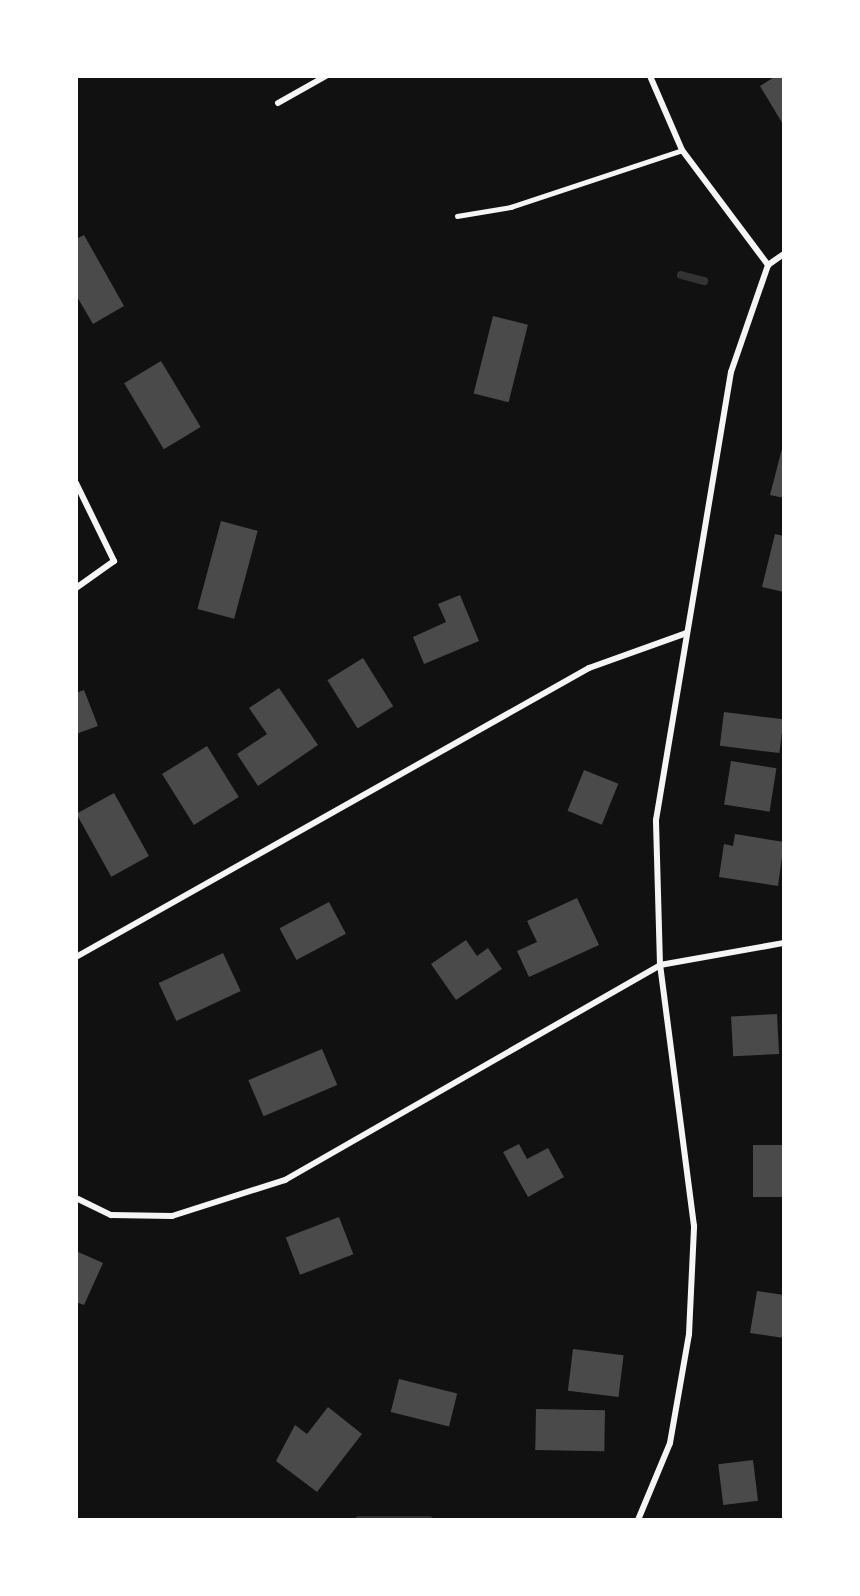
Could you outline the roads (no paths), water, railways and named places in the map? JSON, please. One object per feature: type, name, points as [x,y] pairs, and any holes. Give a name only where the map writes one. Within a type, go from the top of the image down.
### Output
[{"type":"street","points":[[278,103],[326,76]]},
{"type":"street","points":[[650,76],[682,150],[768,265]]},
{"type":"street","points":[[639,1520],[670,1443],[689,1334],[693,1238],[660,965],[656,820],[731,372],[768,265],[783,254]]},
{"type":"street","points":[[76,483],[114,561],[76,588]]},
{"type":"street","points":[[76,957],[589,668],[687,633]]},
{"type":"street","points":[[76,1198],[111,1215],[172,1216],[285,1180],[660,965],[783,943]]},
{"type":"lane","points":[[457,216],[511,207],[682,150]]},
{"type":"waterway","points":[[681,275],[704,281]]},
{"type":"waterway","points":[[359,1520],[429,1520]]}]
